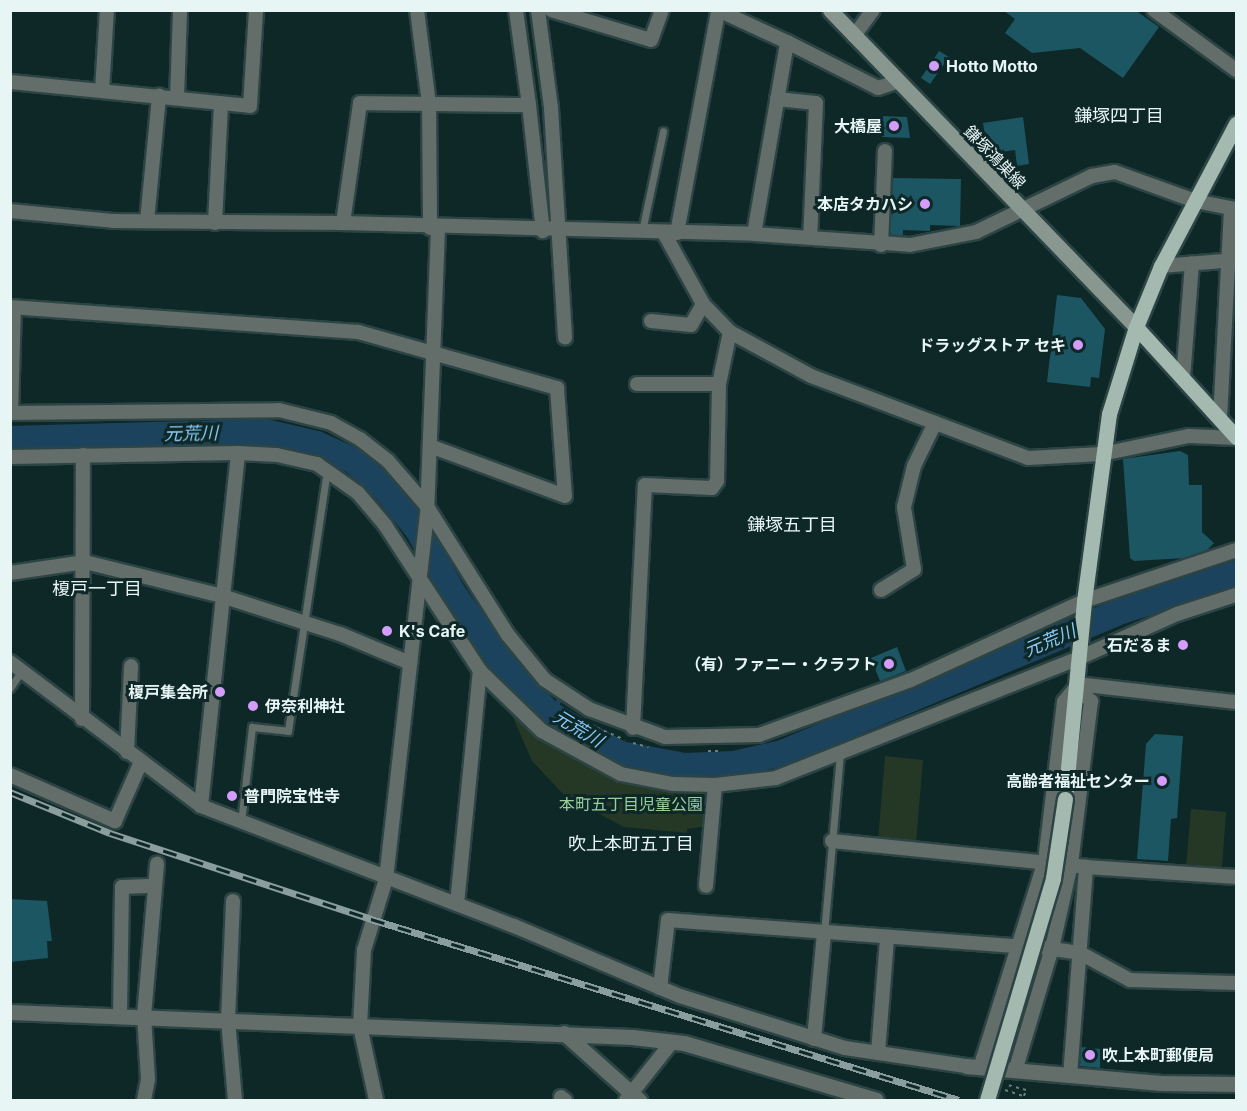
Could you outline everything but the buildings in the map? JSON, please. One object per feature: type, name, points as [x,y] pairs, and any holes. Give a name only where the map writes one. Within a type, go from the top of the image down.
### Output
[{"type":"main road","name":"鎌塚鴻巣線","points":[[830,10],[896,82],[1136,327]]},
{"type":"main road","points":[[987,1101],[1045,908],[1065,799],[1084,603],[1102,454],[1119,374],[1161,266],[1236,124]]},
{"type":"main road","points":[[1136,327],[1236,438]]},
{"type":"street","points":[[102,91],[107,10]]},
{"type":"street","points":[[177,98],[180,10]]},
{"type":"street","points":[[10,82],[250,106],[256,10]]},
{"type":"street","points":[[376,1101],[360,1026],[364,950],[386,879],[427,510],[430,446],[434,228],[429,104],[417,10]]},
{"type":"street","points":[[516,10],[543,231]]},
{"type":"street","points":[[538,10],[561,232],[565,338]]},
{"type":"street","points":[[551,10],[651,40],[662,10]]},
{"type":"street","points":[[854,36],[873,10]]},
{"type":"street","points":[[1154,10],[1236,70]]},
{"type":"street","points":[[896,82],[878,88],[787,42],[718,11],[670,233],[703,304],[730,332],[811,376],[1028,458],[1102,454],[1189,436],[1236,438]]},
{"type":"street","points":[[754,234],[787,42]]},
{"type":"street","points":[[147,221],[159,96]]},
{"type":"street","points":[[777,99],[816,103],[810,238]]},
{"type":"street","points":[[215,223],[221,103]]},
{"type":"street","points":[[343,223],[360,103],[529,105]]},
{"type":"street","points":[[880,245],[885,151]]},
{"type":"street","points":[[10,211],[147,221],[343,223],[561,232],[642,231],[754,234],[880,245],[910,245],[976,232],[1092,176],[1115,172],[1195,201],[1234,209],[1220,419]]},
{"type":"street","points":[[1161,266],[1192,262],[1232,261]]},
{"type":"street","points":[[1183,378],[1192,262]]},
{"type":"street","points":[[651,321],[691,325],[703,304]]},
{"type":"street","points":[[430,446],[565,496],[557,388],[433,356],[358,332],[12,308],[11,413],[279,410],[331,423],[360,439],[388,461],[427,510],[508,635],[544,680],[589,710],[633,728],[665,737],[759,735],[911,680],[1084,603],[1236,550]]},
{"type":"street","points":[[633,728],[645,485],[712,488],[717,481],[719,384],[730,332]]},
{"type":"street","points":[[637,384],[719,384]]},
{"type":"street","points":[[881,590],[914,569],[907,539],[904,507],[914,466],[935,423]]},
{"type":"street","points":[[201,806],[238,453]]},
{"type":"street","points":[[10,457],[238,453],[277,455],[327,471],[365,501],[480,670],[542,731],[621,774],[673,784],[715,785],[776,778],[840,754],[1176,614],[1236,595]]},
{"type":"street","points":[[82,455],[84,562],[82,719]]},
{"type":"street","points":[[10,573],[84,562],[222,596],[306,623],[410,663]]},
{"type":"street","points":[[16,666],[82,719],[201,806],[386,879],[457,904],[660,988],[814,1039],[878,1053],[973,1067],[1070,1076],[1161,1083],[1236,1084]]},
{"type":"street","points":[[127,752],[131,666]]},
{"type":"street","points":[[457,904],[480,670]]},
{"type":"street","points":[[1076,686],[1236,702]]},
{"type":"street","points":[[973,1067],[1018,946],[1044,861],[1064,702],[1076,686]]},
{"type":"street","points":[[1015,1071],[1052,948],[1071,864],[1091,701],[1076,686]]},
{"type":"street","points":[[10,775],[115,821],[141,762]]},
{"type":"street","points":[[706,886],[715,785]]},
{"type":"street","points":[[832,841],[1086,867],[1236,877]]},
{"type":"street","points":[[144,1101],[148,1079],[144,1016],[157,864]]},
{"type":"street","points":[[1070,1076],[1086,867]]},
{"type":"street","points":[[120,1015],[122,887],[155,885]]},
{"type":"street","points":[[233,901],[228,1020],[234,1101]]},
{"type":"street","points":[[660,988],[668,920],[887,938],[1052,948],[1080,953],[1130,980],[1236,983]]},
{"type":"street","points":[[814,1039],[824,933]]},
{"type":"street","points":[[878,1053],[887,938]]},
{"type":"street","points":[[10,1012],[564,1033],[672,1042],[832,1084],[876,1101]]},
{"type":"street","points":[[564,1033],[632,1099],[672,1042]]},
{"type":"lane","points":[[642,231],[663,131]]},
{"type":"lane","points":[[241,822],[252,727],[288,731],[327,471]]},
{"type":"lane","points":[[10,688],[16,666]]},
{"type":"lane","points":[[824,933],[840,754]]},
{"type":"path","points":[[1002,1089],[1024,1096],[1026,1090],[1004,1084]]},
{"type":"green space","name":"本町五丁目児童公園","points":[[508,706],[569,754],[623,779],[710,791],[708,826],[687,829],[687,833],[624,827],[565,796],[532,761]]},
{"type":"green space","points":[[885,756],[923,760],[916,843],[878,840]]},
{"type":"green space","points":[[1191,809],[1226,812],[1222,869],[1186,866]]},
{"type":"waterway","name":"元荒川","points":[[10,439],[265,432],[317,444],[354,461],[386,490],[418,530],[453,593],[503,664],[550,714],[620,754],[685,766],[734,764],[782,753],[1122,611],[1236,574]]},
{"type":"waterway","points":[[550,714],[560,698]]},
{"type":"railway","points":[[10,792],[110,833],[371,919],[959,1100]]},
{"type":"place","name":"Hotto Motto","points":[[934,66]]},
{"type":"place","name":"大橋屋","points":[[894,126]]},
{"type":"place","name":"本店タカハシ","points":[[925,204]]},
{"type":"place","name":"ドラッグストア セキ","points":[[1078,345]]},
{"type":"place","name":"K's Cafe","points":[[387,631]]},
{"type":"place","name":"石だるま","points":[[1183,645]]},
{"type":"place","name":"（有）ファニー・クラフト","points":[[889,664]]},
{"type":"place","name":"榎戸集会所","points":[[220,692]]},
{"type":"place","name":"伊奈利神社","points":[[253,706]]},
{"type":"place","name":"高齢者福祉センター","points":[[1162,781]]},
{"type":"place","name":"普門院宝性寺","points":[[232,796]]},
{"type":"place","name":"吹上本町郵便局","points":[[1090,1055]]},
{"type":"district","name":"鎌塚四丁目","points":[[1119,116]]},
{"type":"district","name":"鎌塚五丁目","points":[[792,525]]},
{"type":"district","name":"榎戸一丁目","points":[[97,589]]},
{"type":"district","name":"吹上本町五丁目","points":[[631,844]]}]
